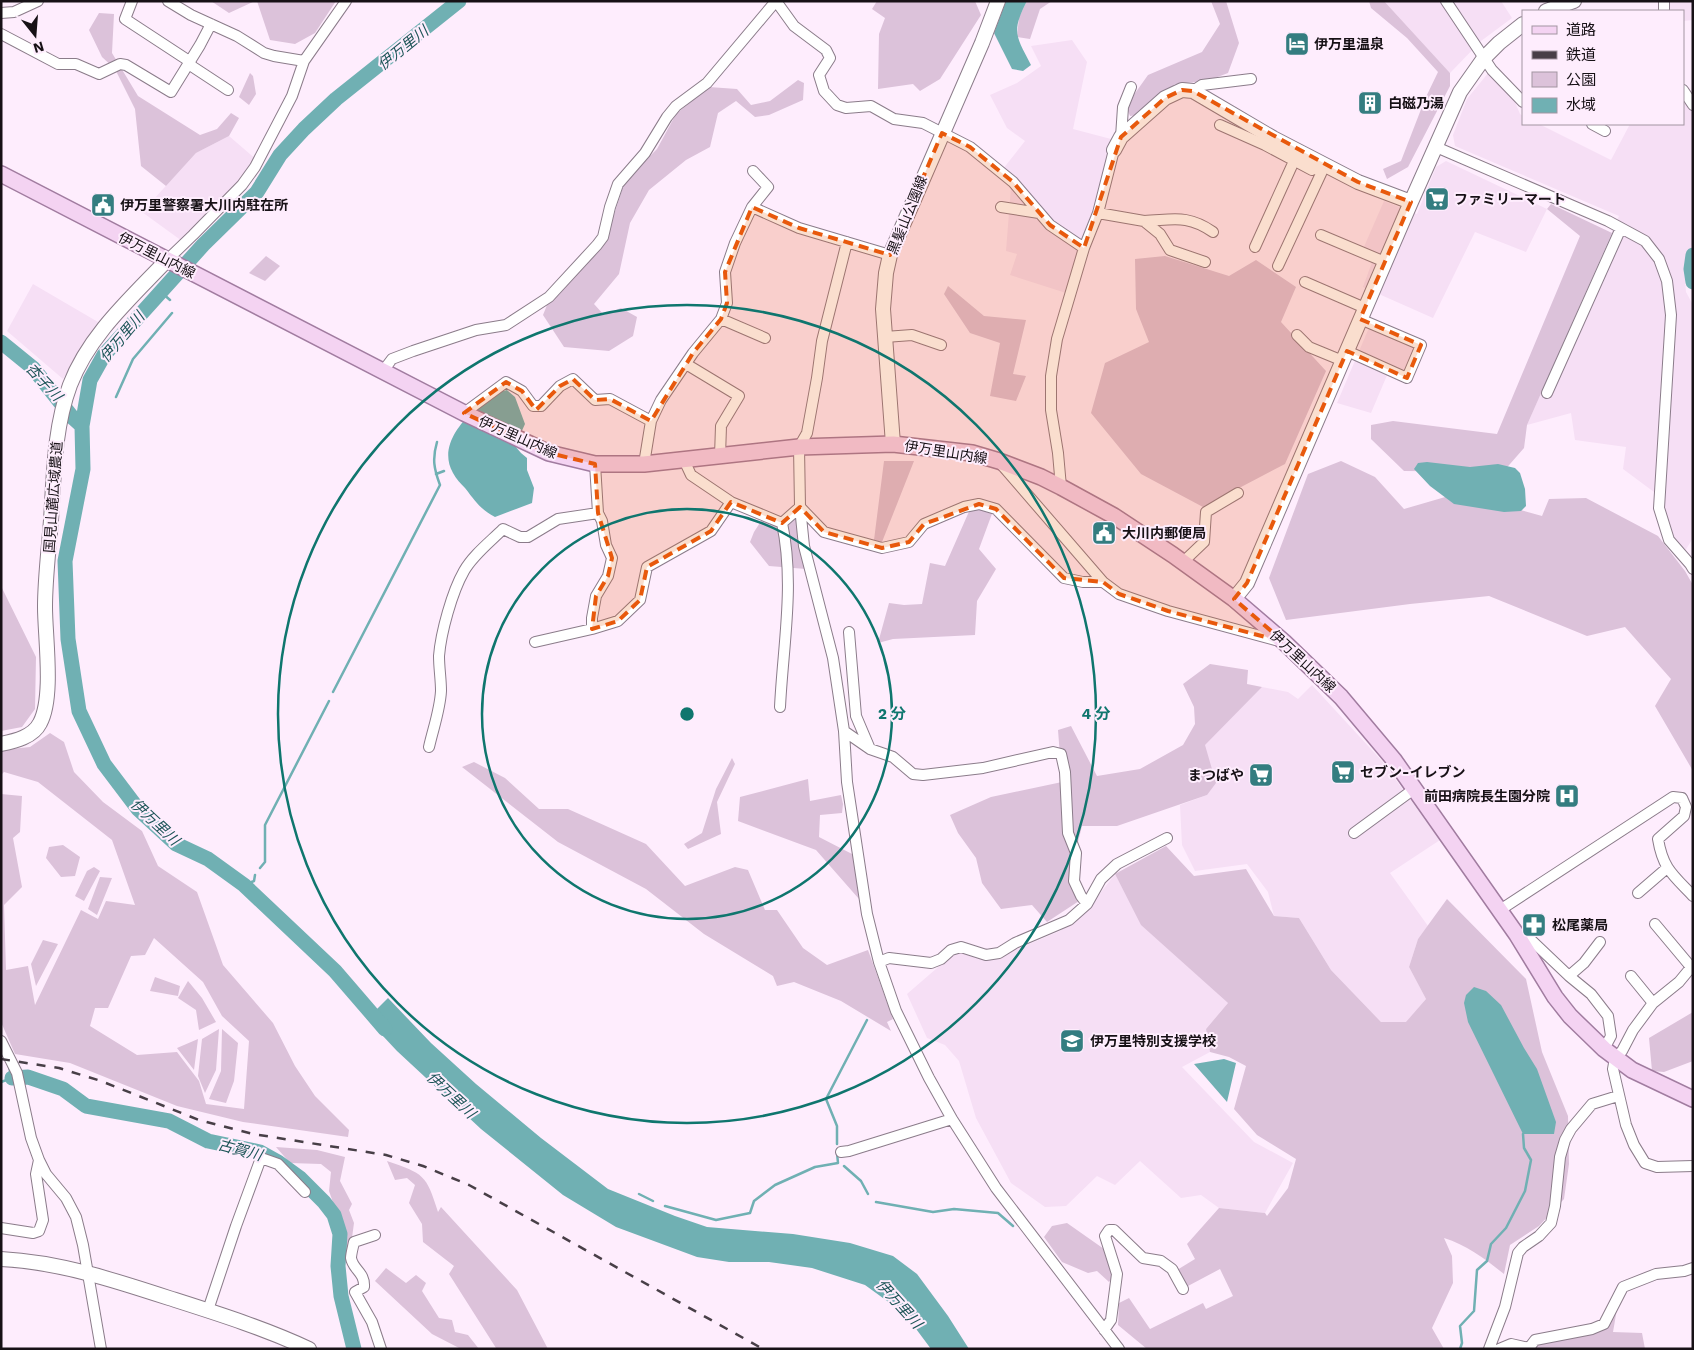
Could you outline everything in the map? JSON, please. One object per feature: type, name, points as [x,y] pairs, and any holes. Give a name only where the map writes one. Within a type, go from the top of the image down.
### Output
[{"type":"main road","name":"伊万里山内線","points":[[1,174],[464,413],[549,453],[596,464],[644,464],[799,447],[893,444],[972,453],[999,461],[1041,477],[1114,516],[1234,599],[1284,642],[1340,697],[1394,760],[1518,935],[1555,997],[1570,1016],[1610,1053],[1632,1070],[1693,1100]]},
{"type":"street","points":[[1,13],[14,12],[38,1]]},
{"type":"street","points":[[132,1],[125,19],[228,90]]},
{"type":"street","points":[[168,1],[190,15],[237,36],[264,53],[304,61]]},
{"type":"street","points":[[168,260],[242,185],[255,167],[292,96],[304,61],[346,1]]},
{"type":"street","points":[[382,371],[392,360],[413,351],[476,330],[506,325],[549,296],[603,237],[618,184],[645,152],[667,117],[676,106],[707,83],[776,1],[794,26],[826,50],[830,58],[820,75],[824,91],[837,105],[846,108],[871,106],[894,119],[923,124],[970,147],[1013,182],[1050,226],[1084,248]]},
{"type":"street","name":"黒髪山公園線","points":[[893,444],[883,309],[886,273],[890,255],[982,43],[998,1]]},
{"type":"street","points":[[1446,1],[1492,70],[1522,101]]},
{"type":"street","points":[[1551,6],[1574,1]]},
{"type":"street","points":[[1,34],[58,64],[76,64],[99,74],[120,64],[126,65],[170,92],[211,24]]},
{"type":"street","points":[[1234,599],[1247,583],[1460,92],[1484,58],[1522,25]]},
{"type":"street","points":[[1193,91],[1202,85],[1251,79]]},
{"type":"street","points":[[1061,487],[1051,410],[1051,376],[1057,339],[1084,248],[1098,212],[1114,150],[1121,136],[1123,107],[1131,87]]},
{"type":"street","points":[[1121,136],[1165,98],[1182,90],[1193,91],[1273,138],[1358,182],[1411,202]]},
{"type":"street","points":[[1684,92],[1693,105]]},
{"type":"street","points":[[1220,125],[1312,170],[1321,163]]},
{"type":"street","points":[[1594,125],[1605,131]]},
{"type":"street","points":[[1436,147],[1608,221],[1645,242],[1659,259],[1667,281],[1671,315],[1658,508],[1669,540],[1693,569]]},
{"type":"street","points":[[1255,247],[1294,161]]},
{"type":"street","points":[[1278,266],[1321,163]]},
{"type":"street","points":[[644,464],[651,420],[661,400],[686,364],[721,320],[727,303],[725,272],[735,243],[752,207],[768,187],[753,172]]},
{"type":"street","points":[[752,207],[799,228],[890,255]]},
{"type":"street","points":[[1001,207],[1039,213]]},
{"type":"street","points":[[1098,212],[1144,222],[1185,219],[1201,224],[1213,232]]},
{"type":"street","points":[[1144,222],[1160,234],[1170,250],[1205,262]]},
{"type":"street","points":[[1547,393],[1621,228]]},
{"type":"street","points":[[1321,235],[1385,262]]},
{"type":"street","points":[[848,242],[822,341],[807,432],[799,447],[800,507],[804,546],[833,658],[844,731],[847,782],[867,914],[879,962],[896,1011],[929,1078],[952,1119],[996,1188],[1119,1349]]},
{"type":"street","name":"国見山麓広域農道","points":[[1,744],[17,741],[29,735],[40,725],[44,713],[48,684],[45,605],[58,430],[71,384],[86,353],[106,324],[168,260]]},
{"type":"street","points":[[1297,335],[1309,347],[1345,356],[1407,378],[1421,345],[1305,282]]},
{"type":"street","points":[[721,320],[765,338]]},
{"type":"street","points":[[885,338],[912,335],[941,345]]},
{"type":"street","points":[[686,364],[739,396],[721,426],[720,456]]},
{"type":"street","points":[[464,413],[506,382],[522,391],[533,406],[540,406],[560,386],[573,379],[594,400],[610,399],[651,420]]},
{"type":"street","points":[[684,460],[691,475],[731,502],[782,523]]},
{"type":"street","points":[[999,461],[1103,582],[1119,594],[1168,610],[1284,642]]},
{"type":"street","points":[[592,629],[596,596],[608,576],[612,558],[606,545],[602,521],[598,513],[596,464]]},
{"type":"street","points":[[1183,562],[1204,542],[1206,512],[1238,493]]},
{"type":"street","points":[[535,642],[618,621],[640,600],[647,567],[711,531],[731,502]]},
{"type":"street","points":[[800,507],[824,532],[882,548],[909,542],[924,524],[964,507],[979,504],[996,509],[1064,578],[1084,582],[1103,582]]},
{"type":"street","points":[[782,523],[800,507]]},
{"type":"street","points":[[429,748],[441,691],[439,658],[441,640],[455,589],[464,570],[474,557],[503,529],[528,537],[558,519],[598,513]]},
{"type":"street","points":[[780,707],[781,674],[788,622],[787,547],[782,523]]},
{"type":"street","points":[[849,632],[856,716],[870,749]]},
{"type":"street","points":[[844,731],[870,749],[893,757],[913,774],[923,775],[983,768],[1053,752],[1060,754],[1065,770],[1068,833],[1076,853],[1074,881],[1087,904]]},
{"type":"street","points":[[1354,833],[1414,789]]},
{"type":"street","points":[[1500,910],[1673,797],[1682,798],[1686,807],[1684,816],[1658,839],[1661,857],[1668,868],[1693,896]]},
{"type":"street","points":[[879,962],[889,958],[930,963],[941,959],[951,950],[961,946],[986,955],[999,953],[1016,943],[1069,920],[1087,904],[1101,879],[1117,864],[1167,838]]},
{"type":"street","points":[[1638,893],[1668,868]]},
{"type":"street","points":[[1610,1053],[1622,1051],[1633,1030],[1653,1003],[1679,982],[1692,966],[1655,924]]},
{"type":"street","points":[[1518,935],[1528,937],[1591,994],[1608,1016],[1611,1036],[1610,1053],[1618,1096],[1634,1145],[1645,1163],[1657,1167],[1693,1166]]},
{"type":"street","points":[[1569,976],[1584,963],[1600,942]]},
{"type":"street","points":[[1631,976],[1653,1003]]},
{"type":"street","points":[[1,1041],[18,1076],[31,1138],[39,1160],[46,1174],[66,1198],[76,1217],[83,1245],[86,1273],[101,1349]]},
{"type":"street","points":[[1489,1349],[1505,1307],[1518,1254],[1523,1247],[1539,1236],[1551,1223],[1564,1140],[1592,1104],[1618,1096]]},
{"type":"street","points":[[841,1152],[952,1119]]},
{"type":"street","points":[[208,1310],[261,1158],[278,1164],[304,1192]]},
{"type":"street","points":[[1,1228],[33,1234],[40,1231],[43,1220],[36,1174],[39,1160]]},
{"type":"street","points":[[1104,1330],[1111,1320],[1117,1274],[1105,1236],[1109,1230],[1114,1230],[1143,1258],[1161,1261],[1172,1269],[1183,1289]]},
{"type":"street","points":[[375,1235],[354,1242],[351,1258],[355,1267],[365,1279],[364,1287],[355,1292],[372,1322],[381,1349]]},
{"type":"street","points":[[1,1259],[54,1265],[115,1281],[208,1310],[272,1333],[309,1349]]},
{"type":"street","points":[[1499,1349],[1511,1344],[1529,1348],[1535,1340],[1592,1329],[1604,1324],[1623,1287],[1656,1274],[1684,1271],[1693,1268]]},
{"type":"highlighted area","points":[[1182,90],[1193,91],[1358,182],[1411,202],[1360,319],[1421,345],[1407,378],[1347,351],[1247,583],[1234,599],[1284,642],[1168,611],[1119,594],[1103,582],[1064,578],[996,509],[979,504],[924,524],[909,542],[882,548],[824,532],[800,507],[782,523],[731,502],[711,531],[647,567],[640,600],[618,621],[592,629],[596,596],[608,576],[612,558],[598,513],[595,464],[549,453],[464,413],[506,382],[522,391],[536,410],[560,386],[573,379],[595,400],[610,399],[651,421],[693,353],[721,319],[727,303],[725,272],[752,207],[799,228],[890,255],[942,133],[970,147],[1013,182],[1050,225],[1084,248],[1121,137],[1165,98]]},
{"type":"shaded area","points":[[1384,1],[1501,1],[1512,18],[1481,41],[1450,73]]},
{"type":"shaded area","points":[[1668,1],[1693,1],[1693,20],[1684,21],[1684,10],[1669,10]]},
{"type":"shaded area","points":[[1072,40],[1087,62],[1073,129],[1111,139],[1097,194],[1066,293],[1010,275],[1017,254],[1006,251],[1011,187],[999,174],[1025,141],[1007,128],[990,95],[1017,83],[1041,66],[1031,46]]},
{"type":"shaded area","points":[[1489,72],[1512,95],[1522,115],[1522,125],[1541,125],[1611,160],[1629,125],[1684,125],[1684,95],[1693,111],[1693,242],[1684,268],[1686,292],[1693,305],[1693,538],[1685,551],[1656,512],[1654,492],[1623,469],[1626,447],[1575,440],[1571,413],[1527,425],[1619,216],[1455,146],[1453,135],[1467,99]]},
{"type":"shaded area","points":[[229,136],[257,160],[241,182],[182,241],[142,212],[196,153]]},
{"type":"shaded area","points":[[1446,161],[1547,209],[1526,252],[1475,232],[1433,318],[1363,287],[1375,254],[1363,249],[1384,201],[1417,214],[1436,167]]},
{"type":"shaded area","points":[[33,284],[98,322],[63,379],[7,331]]},
{"type":"shaded area","points":[[1371,323],[1423,343],[1408,380],[1388,373],[1371,413],[1337,403]]},
{"type":"shaded area","points":[[1312,685],[1382,761],[1440,840],[1390,873],[1428,926],[1418,939],[1409,967],[1426,999],[1406,1023],[1381,1022],[1331,970],[1299,918],[1274,916],[1268,892],[1247,864],[1195,871],[1182,845],[1180,805],[1207,795],[1207,756],[1204,745],[1262,687],[1288,692],[1298,699]]},
{"type":"shaded area","name":"伊万里特別支援学校","points":[[1115,874],[1142,925],[1228,1003],[1206,1029],[1210,1052],[1182,1067],[1254,1142],[1293,1163],[1265,1213],[1219,1208],[1201,1195],[1181,1198],[1140,1161],[1115,1185],[1097,1176],[1066,1206],[1045,1207],[1011,1183],[976,1118],[959,1061],[945,1045],[927,1038],[907,994],[959,949],[991,960],[1060,931],[1089,908]]},
{"type":"green space","points":[[211,1],[255,1],[229,13]]},
{"type":"green space","points":[[257,1],[336,1],[315,33],[295,44],[270,40]]},
{"type":"green space","points":[[877,1],[975,1],[981,15],[940,79],[920,91],[913,84],[878,89],[879,34],[885,18],[872,9]]},
{"type":"green space","points":[[1027,1],[1052,1],[1040,9],[1030,39],[1017,37],[1019,17]]},
{"type":"green space","points":[[1211,1],[1226,1],[1239,43],[1228,73],[1207,81],[1175,84],[1138,115],[1130,116],[1126,106],[1148,75],[1202,52],[1220,24]]},
{"type":"green space","points":[[1369,1],[1384,1],[1450,73],[1450,86],[1408,167],[1387,179],[1383,169],[1401,161],[1425,99],[1438,72],[1407,38],[1371,8]]},
{"type":"green space","points":[[99,13],[114,14],[112,53],[138,96],[200,135],[217,129],[231,113],[239,118],[229,136],[196,153],[166,186],[141,166],[135,109],[115,69],[102,57],[89,30]]},
{"type":"green space","points":[[250,73],[253,76],[256,94],[249,105],[239,97]]},
{"type":"green space","points":[[798,80],[804,83],[803,100],[769,115],[755,117],[736,101],[718,113],[710,147],[686,160],[649,190],[630,223],[619,274],[594,304],[604,315],[621,308],[637,317],[633,336],[609,351],[564,347],[543,315],[549,300],[606,239],[625,181],[657,149],[676,114],[709,87],[737,89],[751,105],[770,101]]},
{"type":"green space","points":[[1551,204],[1612,233],[1527,425],[1524,448],[1503,472],[1404,471],[1371,439],[1371,425],[1393,421],[1497,434],[1580,236],[1547,209]]},
{"type":"green space","points":[[266,256],[280,266],[265,281],[249,273]]},
{"type":"green space","points":[[1165,256],[1229,276],[1256,260],[1296,287],[1281,322],[1326,371],[1285,464],[1203,507],[1141,474],[1091,413],[1105,363],[1149,342],[1136,309],[1135,259]]},
{"type":"green space","points":[[948,286],[984,316],[1026,320],[1013,374],[1026,376],[1016,401],[990,396],[1000,343],[970,333],[944,294]]},
{"type":"green space","points":[[884,461],[914,461],[882,542],[874,540]]},
{"type":"green space","points":[[1341,461],[1375,477],[1404,509],[1459,493],[1542,516],[1549,499],[1586,498],[1658,536],[1685,571],[1693,585],[1693,771],[1655,706],[1671,679],[1625,627],[1587,636],[1489,596],[1286,620],[1269,578],[1308,474]]},
{"type":"green space","points":[[971,507],[993,511],[979,549],[996,569],[977,601],[975,635],[893,639],[878,643],[889,603],[904,605],[922,604],[930,563],[945,566]]},
{"type":"green space","points":[[796,516],[806,569],[769,566],[750,542],[754,532],[763,518],[779,525]]},
{"type":"green space","points":[[1,586],[36,657],[35,709],[22,727],[1,731]]},
{"type":"green space","points":[[1210,664],[1248,670],[1247,684],[1262,687],[1205,745],[1216,783],[1207,795],[1117,826],[1082,826],[1069,878],[1079,901],[1047,922],[1032,905],[1001,909],[982,883],[976,858],[958,833],[950,815],[991,797],[1062,782],[1058,730],[1071,726],[1097,776],[1140,769],[1183,745],[1195,724],[1194,707],[1183,684]]},
{"type":"green space","points":[[50,733],[64,742],[74,772],[103,802],[142,831],[158,866],[197,892],[223,965],[273,1023],[295,1066],[315,1096],[349,1130],[348,1137],[243,1122],[177,1106],[70,1063],[15,1054],[1,1022],[1,794],[22,796],[20,832],[13,838],[22,887],[4,905],[6,970],[28,966],[35,1005],[81,910],[98,919],[106,901],[135,905],[112,840],[38,782],[4,772],[1,775],[1,750],[30,747]],"holes":[[[154,938],[203,982],[222,1016],[249,1041],[244,1109],[206,1104],[199,1081],[177,1052],[137,1055],[90,1026],[95,1008],[108,1008],[131,956],[145,955]]]},
{"type":"green space","points":[[732,758],[735,764],[717,802],[721,834],[688,849],[684,844],[702,833],[716,789]]},
{"type":"green space","points":[[474,762],[505,778],[539,809],[568,809],[646,844],[685,886],[735,867],[748,870],[765,910],[777,910],[803,948],[827,965],[868,950],[893,1019],[887,1022],[891,1031],[841,1001],[794,982],[777,986],[773,976],[704,934],[646,889],[558,842],[462,767]]},
{"type":"green space","points":[[808,779],[810,801],[841,795],[842,813],[820,815],[819,837],[854,855],[859,899],[816,850],[738,821],[740,797]]},
{"type":"green space","points":[[63,845],[80,857],[75,876],[61,877],[46,858],[49,847]]},
{"type":"green space","points":[[1166,846],[1194,876],[1246,869],[1274,916],[1299,918],[1331,970],[1381,1022],[1406,1022],[1426,999],[1409,967],[1418,939],[1447,899],[1526,979],[1542,1052],[1568,1116],[1569,1164],[1564,1199],[1539,1226],[1510,1245],[1504,1274],[1468,1249],[1444,1238],[1452,1256],[1453,1283],[1432,1328],[1444,1349],[1147,1349],[1118,1325],[1119,1303],[1129,1298],[1150,1329],[1203,1303],[1206,1309],[1233,1296],[1220,1269],[1188,1286],[1177,1270],[1195,1259],[1187,1244],[1219,1208],[1265,1213],[1267,1216],[1288,1188],[1296,1159],[1257,1135],[1234,1109],[1246,1066],[1229,1057],[1210,1052],[1206,1029],[1228,1003],[1141,925],[1115,874]]},
{"type":"green space","points":[[94,867],[100,871],[84,901],[75,896],[87,871]]},
{"type":"green space","points":[[100,877],[112,878],[97,915],[88,909]]},
{"type":"green space","points":[[43,940],[58,944],[36,986],[31,964]]},
{"type":"green space","points":[[155,977],[180,986],[178,996],[150,991]]},
{"type":"green space","points":[[188,981],[202,998],[216,1022],[199,1030],[196,1010],[178,998]]},
{"type":"green space","points":[[1693,1012],[1693,1061],[1664,1072],[1652,1071],[1649,1038]]},
{"type":"green space","points":[[219,1029],[216,1070],[205,1093],[198,1076],[202,1039]]},
{"type":"green space","points":[[222,1029],[238,1043],[234,1081],[226,1103],[209,1099],[221,1071]]},
{"type":"green space","points":[[198,1039],[194,1070],[177,1048]]},
{"type":"green space","points":[[276,1147],[317,1150],[345,1157],[340,1181],[352,1204],[349,1210],[354,1223],[349,1260],[341,1253],[342,1228],[329,1191],[331,1172],[321,1164],[290,1163]]},
{"type":"green space","points":[[387,1161],[409,1169],[422,1177],[430,1190],[438,1212],[441,1207],[517,1290],[548,1349],[489,1349],[496,1348],[449,1274],[454,1266],[423,1242],[422,1224],[409,1203],[415,1185],[407,1178],[395,1180]]},
{"type":"green space","points":[[1067,1223],[1104,1249],[1114,1276],[1109,1282],[1097,1271],[1088,1273],[1062,1262],[1044,1237],[1052,1226]]},
{"type":"green space","points":[[386,1268],[406,1283],[416,1275],[426,1283],[422,1291],[439,1318],[452,1320],[455,1332],[468,1335],[479,1349],[461,1349],[432,1334],[375,1281]]},
{"type":"green space","points":[[1618,1303],[1613,1332],[1642,1333],[1645,1349],[1533,1349],[1535,1344],[1604,1329]]},
{"type":"water","points":[[1006,1],[1027,1],[1017,27],[1019,40],[1031,65],[1023,71],[1012,69],[994,33]]},
{"type":"water","points":[[507,390],[515,397],[525,424],[515,446],[527,458],[527,470],[534,488],[532,503],[495,517],[478,504],[457,479],[449,464],[448,456],[452,440],[466,418],[488,398]]},
{"type":"water","points":[[1427,462],[1470,467],[1498,464],[1515,468],[1520,473],[1525,489],[1526,506],[1521,511],[1504,512],[1454,504],[1430,486],[1414,469],[1418,463]]},
{"type":"water","points":[[1474,987],[1486,991],[1501,1005],[1537,1069],[1556,1122],[1554,1134],[1523,1134],[1468,1022],[1464,1003],[1466,995]]},
{"type":"water","points":[[388,998],[431,1043],[476,1084],[541,1138],[608,1189],[707,1227],[793,1234],[850,1243],[893,1256],[917,1274],[948,1316],[969,1349],[931,1349],[905,1314],[865,1285],[812,1268],[769,1262],[729,1262],[697,1257],[616,1227],[563,1195],[481,1129],[397,1051],[367,1019]]},
{"type":"water","points":[[1224,1059],[1236,1063],[1227,1102],[1194,1064]]},
{"type":"waterway","name":"伊万里川","points":[[385,1029],[335,971],[244,885],[208,859],[176,844],[138,809],[104,764],[79,711],[68,639],[65,561],[83,469],[82,426],[90,380],[104,355],[203,245],[257,192],[280,155],[304,129],[336,99],[459,1]]},
{"type":"waterway","points":[[1693,255],[1691,269],[1693,282]]},
{"type":"waterway","points":[[161,292],[170,300]]},
{"type":"waterway","points":[[116,397],[133,359],[172,313]]},
{"type":"waterway","name":"杏子川","points":[[1,342],[33,368],[72,417],[82,426]]},
{"type":"waterway","points":[[333,692],[440,485],[434,464],[437,442]]},
{"type":"waterway","points":[[436,474],[444,471]]},
{"type":"waterway","points":[[260,868],[265,862],[265,825],[329,701]]},
{"type":"waterway","points":[[244,885],[254,881],[255,875]]},
{"type":"waterway","points":[[837,1144],[837,1126],[826,1099],[867,1020]]},
{"type":"waterway","name":"古賀川","points":[[1,1082],[12,1078],[9,1067]]},
{"type":"waterway","name":"古賀川","points":[[12,1078],[28,1077],[63,1089],[86,1106],[169,1121],[208,1141],[260,1152],[300,1178],[334,1215],[340,1234],[338,1266],[341,1296],[354,1349]]},
{"type":"waterway","points":[[1460,1349],[1462,1343],[1460,1326],[1474,1311],[1477,1270],[1487,1261],[1491,1244],[1506,1228],[1525,1191],[1531,1160],[1524,1148],[1523,1134]]},
{"type":"waterway","points":[[665,1206],[716,1220],[750,1213],[754,1201],[775,1185],[815,1167],[838,1163],[837,1153]]},
{"type":"waterway","points":[[844,1166],[861,1181],[868,1194]]},
{"type":"waterway","points":[[639,1194],[653,1201]]},
{"type":"waterway","points":[[876,1202],[933,1212],[954,1209],[998,1213],[1013,1226]]},
{"type":"railway","points":[[1,1059],[59,1068],[101,1081],[199,1120],[253,1134],[386,1155],[423,1166],[469,1185],[763,1349]]},
{"type":"place","name":"伊万里温泉","points":[[1297,44]]},
{"type":"place","name":"白磁乃湯","points":[[1370,103]]},
{"type":"place","name":"ファミリーマート","points":[[1437,199]]},
{"type":"place","name":"伊万里警察署大川内駐在所","points":[[103,205]]},
{"type":"place","name":"大川内郵便局","points":[[1104,533]]},
{"type":"place","name":"セブン-イレブン","points":[[1343,772]]},
{"type":"place","name":"まつばや","points":[[1261,775]]},
{"type":"place","name":"前田病院長生園分院","points":[[1567,796]]},
{"type":"place","name":"松尾薬局","points":[[1534,925]]},
{"type":"place","name":"伊万里特別支援学校","points":[[1072,1041]]}]
